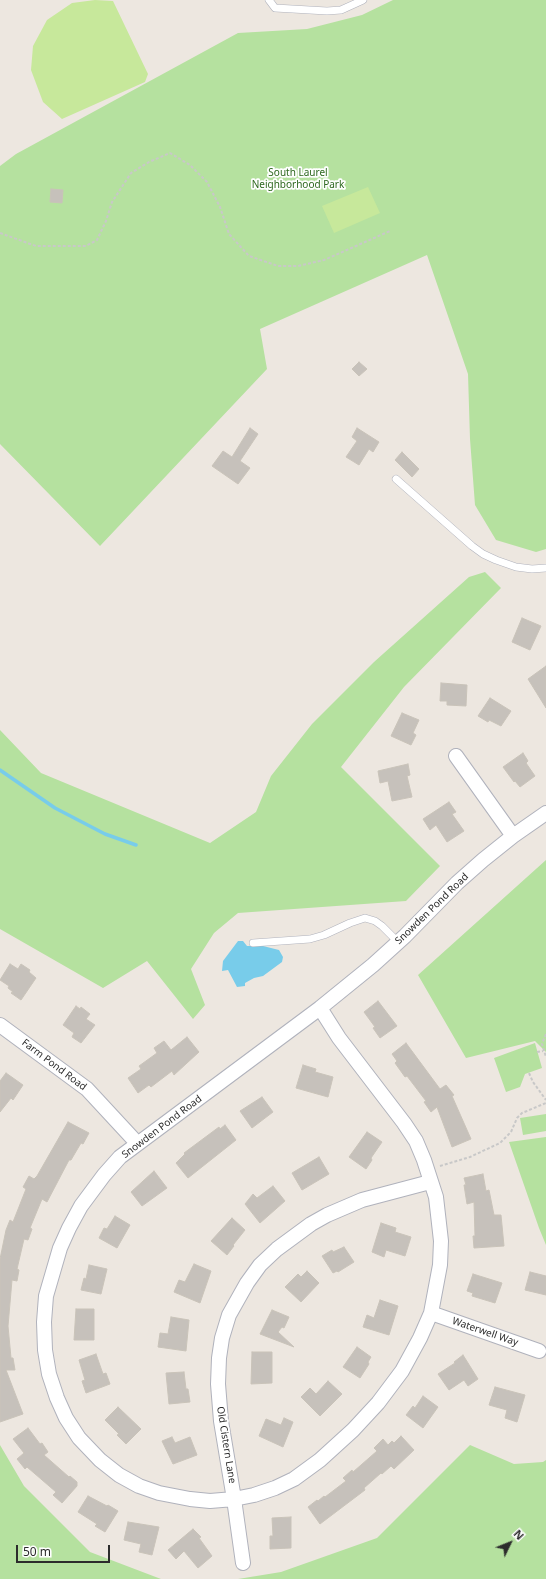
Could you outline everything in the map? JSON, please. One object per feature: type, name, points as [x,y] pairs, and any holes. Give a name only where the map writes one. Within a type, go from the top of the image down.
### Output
[{"type":"street","points":[[456,756],[513,836]]},
{"type":"street","name":"Snowden Pond Road","points":[[320,1008],[340,1038],[378,1087],[416,1141],[436,1197],[441,1241],[440,1265],[431,1314],[402,1371],[378,1403],[353,1430],[320,1460],[294,1479],[275,1488],[254,1495],[234,1499],[210,1501],[159,1493],[140,1486],[119,1475],[100,1460],[79,1438],[66,1418],[57,1398],[49,1374],[45,1329],[46,1296],[60,1248],[69,1228],[92,1189],[120,1157],[320,1008],[374,965],[457,883],[513,836],[546,813]]},
{"type":"street","name":"Farm Pond Road","points":[[0,1025],[87,1088],[137,1143]]},
{"type":"street","name":"Old Cistern Lane","points":[[243,1563],[234,1499],[220,1421],[218,1384],[219,1358],[222,1338],[229,1315],[247,1282],[260,1265],[277,1249],[311,1224],[327,1215],[362,1200],[428,1176]]},
{"type":"street","name":"Waterwell Way","points":[[431,1314],[539,1350]]},
{"type":"lane","points":[[268,0],[275,8],[327,11],[342,10],[363,0]]},
{"type":"lane","points":[[396,479],[483,554],[516,567],[532,569],[546,568]]},
{"type":"lane","points":[[253,943],[310,938],[324,935],[365,918],[375,920],[398,942]]},
{"type":"path","points":[[0,233],[36,246],[86,246],[97,240],[112,202],[131,173],[149,162],[170,153],[190,165],[207,182],[220,207],[229,234],[249,256],[278,266],[298,266],[324,260],[390,231]]},
{"type":"path","points":[[546,1034],[542,1044],[546,1057]]},
{"type":"path","points":[[538,1052],[543,1051]]},
{"type":"path","points":[[428,1176],[500,1143],[511,1132],[517,1118],[522,1113],[546,1101],[533,1082],[529,1073]]},
{"type":"green space","points":[[95,0],[113,1],[148,74],[145,82],[62,119],[43,102],[31,70],[33,46],[47,20],[72,3]]},
{"type":"green space","name":"South Laurel Neighborhood Park","points":[[393,0],[546,0],[546,549],[536,552],[496,540],[475,505],[470,439],[468,374],[427,255],[260,329],[267,369],[100,546],[0,444],[0,166],[16,154],[238,33],[307,29],[362,15]]},
{"type":"green space","points":[[368,187],[380,213],[334,233],[322,206]]},
{"type":"green space","points":[[485,572],[501,588],[404,687],[341,767],[440,866],[406,901],[238,913],[214,933],[191,969],[205,1005],[193,1019],[147,961],[103,988],[0,929],[0,730],[41,773],[210,843],[256,812],[271,776],[312,724],[374,662],[469,577]]},
{"type":"green space","points":[[546,860],[546,1052],[535,1041],[466,1058],[418,975]]},
{"type":"green space","points":[[535,1043],[542,1068],[525,1074],[520,1087],[506,1092],[494,1058]]},
{"type":"green space","points":[[546,1114],[546,1131],[523,1135],[520,1118]]},
{"type":"green space","points":[[546,1137],[546,1245],[509,1142]]},
{"type":"green space","points":[[0,1445],[24,1486],[90,1552],[161,1579],[0,1579]]},
{"type":"green space","points":[[470,1445],[514,1464],[543,1462],[546,1460],[546,1579],[238,1579],[281,1572],[377,1538]]},
{"type":"water","points":[[238,941],[243,941],[247,946],[263,946],[279,950],[283,957],[282,962],[263,976],[254,978],[245,983],[245,986],[237,987],[228,970],[222,971],[223,961]]},
{"type":"building","points":[[51,189],[63,190],[62,203],[50,202]]},
{"type":"building","points":[[359,362],[367,369],[359,376],[352,369]]},
{"type":"building","points":[[250,428],[258,434],[240,461],[250,468],[238,484],[212,466],[223,451],[232,457]]},
{"type":"building","points":[[357,428],[379,442],[373,452],[369,449],[359,465],[346,457],[357,441],[352,437]]},
{"type":"building","points":[[402,452],[419,469],[412,477],[395,460]]},
{"type":"building","points":[[522,618],[541,626],[530,650],[512,642]]},
{"type":"building","points":[[546,666],[546,708],[528,679]]},
{"type":"building","points":[[441,683],[467,685],[466,706],[447,705],[447,701],[440,701]]},
{"type":"building","points":[[490,698],[511,711],[501,726],[489,720],[488,722],[478,716]]},
{"type":"building","points":[[402,713],[419,720],[413,733],[416,735],[411,745],[391,736]]},
{"type":"building","points":[[523,753],[528,761],[526,763],[535,776],[520,787],[515,781],[514,782],[503,767]]},
{"type":"building","points":[[408,764],[410,775],[407,776],[412,797],[392,801],[388,781],[380,783],[378,771]]},
{"type":"building","points":[[449,802],[456,812],[452,814],[464,831],[447,842],[436,825],[430,830],[423,819]]},
{"type":"building","points":[[10,964],[18,969],[21,964],[30,970],[29,972],[36,978],[21,1000],[11,993],[13,992],[8,988],[9,986],[0,980]]},
{"type":"building","points":[[378,1001],[397,1026],[380,1038],[373,1028],[375,1027],[364,1012]]},
{"type":"building","points":[[76,1006],[80,1009],[81,1007],[90,1014],[86,1019],[95,1025],[81,1043],[72,1037],[74,1033],[63,1025]]},
{"type":"building","points":[[187,1037],[199,1052],[174,1075],[172,1071],[151,1087],[149,1085],[138,1093],[128,1078],[141,1069],[139,1066],[157,1053],[154,1048],[164,1041],[171,1050]]},
{"type":"building","points":[[406,1043],[440,1089],[446,1085],[454,1095],[452,1096],[471,1139],[452,1147],[437,1107],[431,1112],[424,1102],[426,1101],[395,1063],[397,1061],[392,1054]]},
{"type":"building","points":[[303,1065],[316,1069],[315,1072],[333,1077],[328,1097],[296,1088]]},
{"type":"building","points":[[6,1073],[23,1085],[13,1100],[11,1098],[0,1112],[0,1081]]},
{"type":"building","points":[[262,1097],[273,1112],[252,1128],[240,1111]]},
{"type":"building","points":[[68,1122],[89,1133],[83,1144],[81,1143],[71,1160],[69,1160],[47,1202],[42,1199],[30,1228],[32,1229],[28,1240],[24,1239],[17,1269],[19,1270],[17,1281],[12,1280],[8,1326],[11,1358],[13,1358],[15,1370],[6,1370],[23,1414],[0,1422],[0,1259],[6,1230],[10,1220],[13,1222],[26,1189],[23,1187],[29,1176],[34,1179],[37,1176]]},
{"type":"building","points":[[225,1125],[236,1140],[188,1178],[176,1163],[185,1154],[184,1153],[219,1127],[220,1129]]},
{"type":"building","points":[[367,1132],[382,1142],[371,1158],[372,1160],[366,1169],[349,1157]]},
{"type":"building","points":[[319,1157],[329,1174],[302,1190],[292,1173]]},
{"type":"building","points":[[154,1171],[167,1188],[142,1206],[131,1192]]},
{"type":"building","points":[[483,1174],[486,1191],[489,1190],[494,1215],[501,1215],[504,1246],[474,1248],[474,1202],[467,1204],[464,1178]]},
{"type":"building","points":[[273,1186],[285,1201],[260,1223],[245,1204],[253,1194],[257,1198]]},
{"type":"building","points":[[115,1216],[130,1225],[117,1248],[99,1238],[104,1228],[107,1229]]},
{"type":"building","points":[[232,1218],[245,1230],[227,1255],[211,1241]]},
{"type":"building","points":[[381,1223],[396,1228],[395,1232],[411,1237],[405,1256],[386,1250],[384,1257],[372,1252]]},
{"type":"building","points":[[344,1247],[354,1262],[338,1272],[333,1273],[322,1256],[332,1250],[333,1252]]},
{"type":"building","points":[[194,1264],[211,1271],[200,1303],[174,1292],[179,1280],[185,1282]]},
{"type":"building","points":[[89,1265],[107,1269],[101,1294],[81,1290],[84,1278],[86,1279]]},
{"type":"building","points":[[307,1271],[319,1283],[301,1302],[285,1287],[298,1274],[301,1277]]},
{"type":"building","points":[[530,1272],[546,1276],[546,1295],[525,1290]]},
{"type":"building","points":[[473,1274],[502,1283],[495,1303],[472,1296],[473,1293],[467,1291]]},
{"type":"building","points":[[380,1300],[398,1306],[389,1335],[363,1327],[367,1315],[374,1318]]},
{"type":"building","points":[[76,1309],[94,1309],[94,1340],[74,1340]]},
{"type":"building","points":[[272,1310],[289,1317],[284,1328],[282,1327],[278,1332],[294,1347],[260,1334]]},
{"type":"building","points":[[171,1317],[189,1320],[186,1351],[158,1347],[160,1333],[168,1334]]},
{"type":"building","points":[[357,1347],[371,1357],[368,1362],[369,1364],[360,1378],[343,1367]]},
{"type":"building","points":[[252,1352],[272,1352],[272,1383],[251,1384]]},
{"type":"building","points":[[96,1354],[103,1374],[106,1373],[110,1384],[86,1393],[82,1381],[85,1380],[79,1360]]},
{"type":"building","points":[[463,1355],[478,1379],[468,1386],[464,1380],[449,1390],[438,1374],[455,1363],[454,1362]]},
{"type":"building","points":[[184,1372],[186,1389],[188,1389],[190,1402],[169,1404],[166,1373]]},
{"type":"building","points":[[328,1381],[342,1394],[320,1416],[301,1397],[310,1388],[316,1394]]},
{"type":"building","points":[[495,1387],[525,1395],[517,1422],[505,1418],[507,1410],[489,1405]]},
{"type":"building","points":[[423,1396],[438,1407],[423,1428],[406,1415],[413,1406],[415,1408]]},
{"type":"building","points":[[118,1407],[141,1429],[126,1444],[117,1435],[119,1434],[105,1420]]},
{"type":"building","points":[[284,1418],[293,1422],[283,1447],[259,1436],[266,1419],[281,1425]]},
{"type":"building","points":[[28,1428],[48,1452],[44,1455],[77,1482],[77,1486],[62,1503],[53,1495],[56,1492],[27,1467],[25,1469],[17,1459],[24,1453],[13,1439]]},
{"type":"building","points":[[401,1436],[414,1450],[394,1469],[391,1466],[382,1474],[381,1473],[364,1488],[365,1490],[320,1524],[308,1507],[317,1500],[318,1501],[324,1496],[325,1497],[346,1481],[343,1478],[352,1470],[353,1472],[377,1451],[374,1448],[383,1439],[388,1445],[392,1441],[394,1443]]},
{"type":"building","points":[[172,1437],[175,1443],[190,1437],[197,1455],[173,1464],[162,1441]]},
{"type":"building","points":[[88,1496],[118,1511],[105,1532],[95,1526],[97,1524],[78,1512]]},
{"type":"building","points":[[291,1517],[291,1548],[270,1549],[270,1536],[273,1536],[272,1518]]},
{"type":"building","points":[[128,1522],[159,1527],[152,1555],[139,1552],[141,1544],[124,1540]]},
{"type":"building","points":[[193,1529],[201,1537],[199,1538],[212,1556],[198,1568],[184,1551],[176,1559],[168,1550]]},
{"type":"waterway","points":[[0,770],[55,808],[105,834],[136,845]]}]
